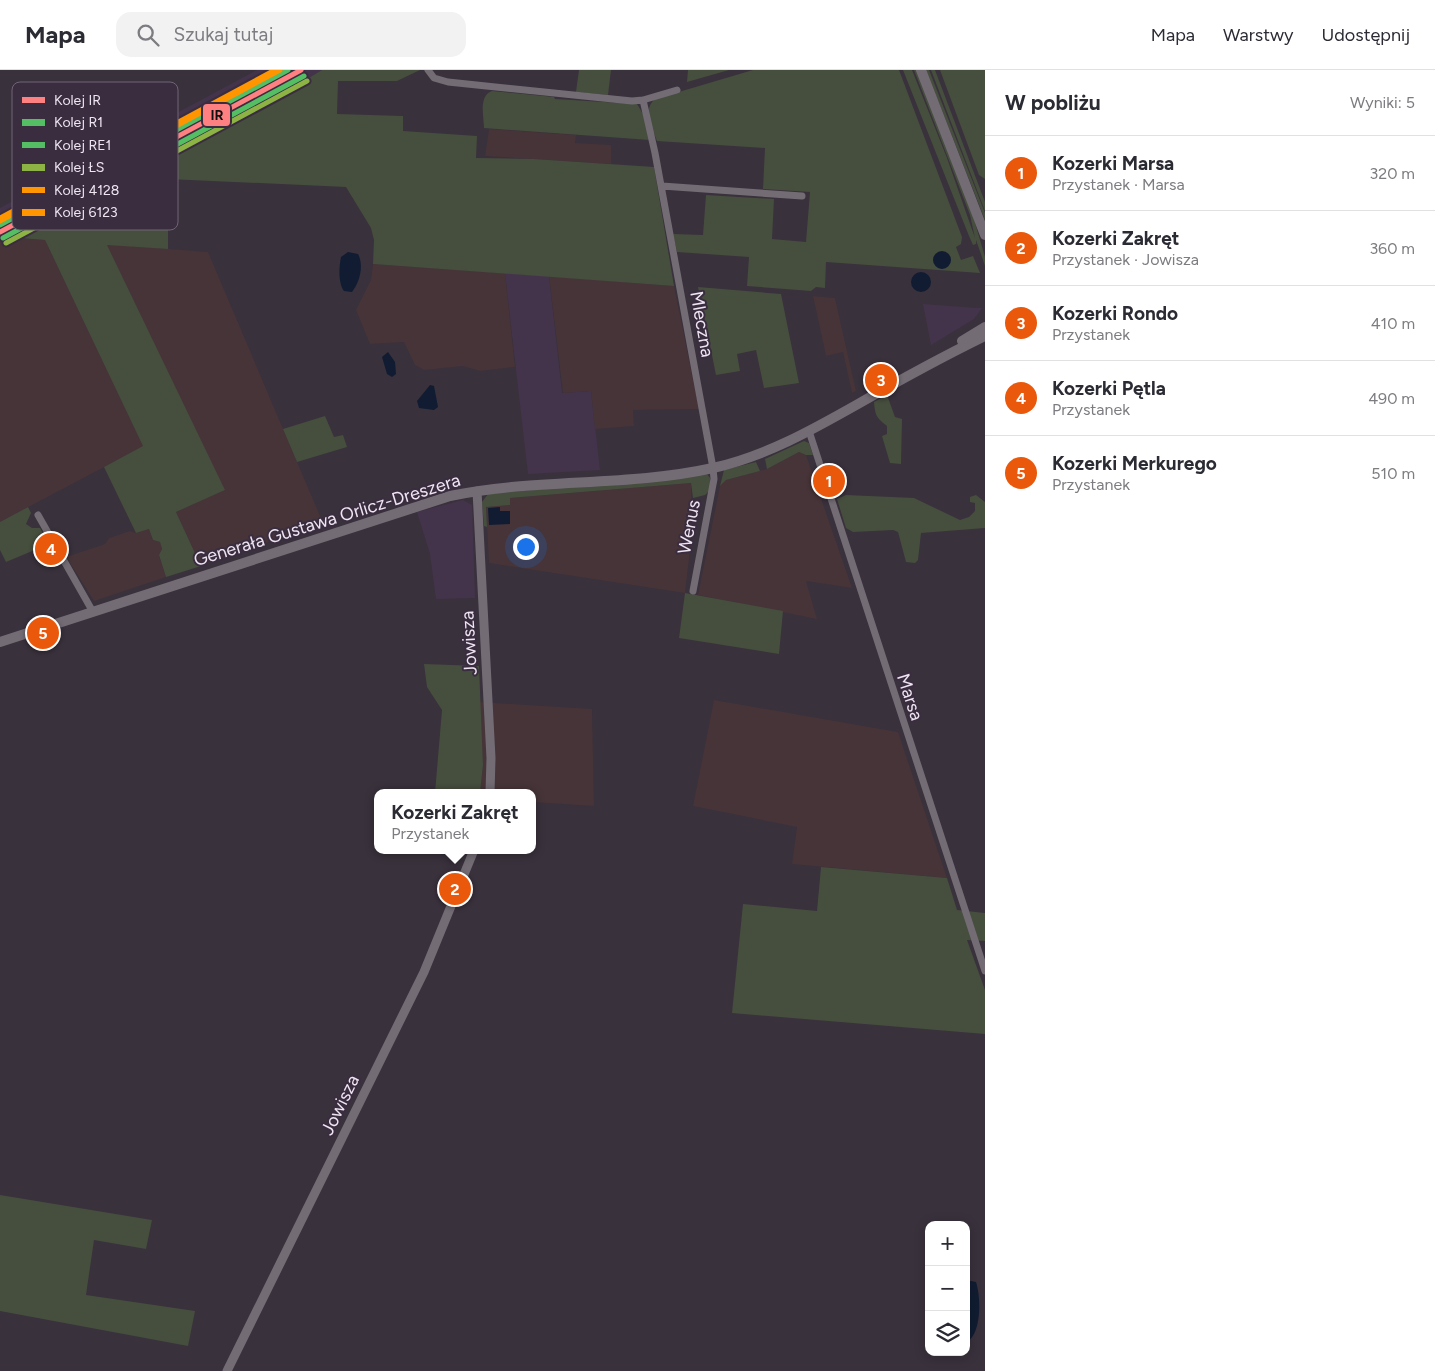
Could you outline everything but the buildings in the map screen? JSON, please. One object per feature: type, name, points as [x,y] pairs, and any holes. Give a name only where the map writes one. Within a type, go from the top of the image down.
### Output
[{"type":"main road","points":[[921,70],[985,235]]},
{"type":"main road","name":"Generała Gustawa Orlicz-Dreszera","points":[[0,642],[411,508],[477,491],[660,475],[713,468],[759,454],[810,431],[982,335],[985,320]]},
{"type":"street","points":[[428,70],[434,78],[473,86],[606,100],[643,100],[677,90]]},
{"type":"street","name":"Mleczna","points":[[643,100],[662,186],[713,468]]},
{"type":"street","points":[[662,186],[802,196]]},
{"type":"street","name":"Marsa","points":[[810,431],[985,971]]},
{"type":"street","name":"Wenus","points":[[693,591],[714,479],[713,468]]},
{"type":"street","name":"Jowisza","points":[[477,491],[490,740],[490,789]]},
{"type":"street","points":[[38,515],[93,612]]},
{"type":"street","name":"Jowisza","points":[[227,1371],[424,972],[472,854]]},
{"type":"shaded area","points":[[257,70],[322,70],[234,123],[178,151],[178,112]]},
{"type":"shaded area","points":[[489,129],[576,135],[575,143],[611,145],[611,164],[485,156]]},
{"type":"shaded area","points":[[12,202],[12,230],[22,230],[0,241],[0,208]]},
{"type":"shaded area","points":[[7,237],[45,240],[144,446],[0,522],[0,241]]},
{"type":"shaded area","points":[[106,244],[208,252],[323,523],[201,566],[176,512],[224,490]]},
{"type":"shaded area","points":[[373,264],[505,273],[515,367],[480,371],[463,366],[424,370],[415,365],[404,342],[370,344],[356,310],[371,280]]},
{"type":"shaded area","points":[[505,273],[549,276],[562,393],[591,391],[600,470],[528,474]]},
{"type":"shaded area","points":[[549,276],[674,286],[699,409],[633,410],[634,426],[595,429],[591,391],[563,393]]},
{"type":"shaded area","points":[[813,296],[835,298],[856,391],[852,393],[843,352],[826,356]]},
{"type":"shaded area","points":[[923,304],[982,308],[974,319],[931,345]]},
{"type":"shaded area","points":[[799,452],[806,455],[852,588],[806,581],[817,619],[698,595],[720,486],[726,480],[767,469]]},
{"type":"shaded area","points":[[691,483],[692,533],[685,593],[489,563],[486,507],[510,505],[510,498]]},
{"type":"shaded area","points":[[463,500],[472,505],[475,598],[436,599],[430,554],[417,512]]},
{"type":"shaded area","points":[[149,529],[153,540],[160,542],[162,549],[159,556],[166,577],[94,601],[65,555],[69,556],[105,544],[109,538],[130,531],[136,533]]},
{"type":"shaded area","points":[[714,700],[898,732],[947,878],[792,864],[797,827],[693,806]]},
{"type":"shaded area","points":[[480,702],[592,709],[594,806],[536,802],[536,789],[480,789],[483,765]]},
{"type":"green space","points":[[322,70],[420,70],[397,81],[338,81],[337,114],[403,116],[403,131],[477,136],[476,158],[534,159],[654,167],[674,286],[373,264],[374,240],[371,228],[346,187],[178,179],[178,151],[234,123]]},
{"type":"green space","points":[[579,70],[611,70],[608,95],[576,92]]},
{"type":"green space","points":[[688,70],[729,70],[687,82]]},
{"type":"green space","points":[[753,70],[899,70],[962,237],[961,244],[956,247],[961,260],[973,256],[980,273],[826,262],[825,288],[816,287],[811,291],[747,286],[749,257],[677,252],[673,234],[703,235],[706,195],[774,199],[772,239],[806,242],[810,192],[763,189],[765,148],[657,141],[649,119],[649,108],[655,99]]},
{"type":"green space","points":[[903,70],[912,70],[947,158],[975,238],[970,215],[914,70],[917,70],[973,216],[985,257],[985,266],[976,240],[976,244],[973,245],[969,236]]},
{"type":"green space","points":[[926,70],[929,70],[985,213],[985,220]]},
{"type":"green space","points":[[931,70],[935,70],[985,202],[985,211]]},
{"type":"green space","points":[[940,70],[985,70],[985,179],[979,175]]},
{"type":"green space","points":[[492,91],[554,97],[555,99],[637,104],[643,114],[650,140],[484,128],[483,102],[485,97]]},
{"type":"green space","points":[[21,230],[168,230],[168,249],[107,245],[225,490],[176,512],[201,566],[166,577],[159,555],[162,549],[160,542],[153,540],[149,529],[136,533],[104,467],[143,446],[45,240],[7,237]]},
{"type":"green space","points":[[698,287],[781,294],[799,383],[764,388],[756,350],[737,354],[740,371],[716,375]]},
{"type":"green space","points":[[887,395],[895,417],[902,419],[901,464],[890,463],[882,436],[887,434],[887,426],[879,419],[875,411],[874,402]]},
{"type":"green space","points":[[325,416],[334,437],[343,435],[347,447],[297,462],[283,429]]},
{"type":"green space","points":[[804,441],[809,443],[813,455],[799,452],[767,469],[765,459]]},
{"type":"green space","points":[[756,462],[760,471],[726,480],[720,486],[724,470]]},
{"type":"green space","points":[[707,474],[710,478],[710,490],[705,495],[693,498],[691,483],[510,498],[510,505],[486,507],[487,527],[484,526],[482,502],[488,494]]},
{"type":"green space","points":[[846,495],[914,498],[960,520],[969,517],[975,511],[975,503],[970,502],[970,497],[976,495],[985,502],[985,528],[921,533],[918,560],[915,563],[906,562],[898,532],[893,530],[853,532],[846,528],[837,499]]},
{"type":"green space","points":[[28,507],[31,513],[26,524],[32,528],[40,528],[49,544],[6,562],[0,550],[0,522]]},
{"type":"green space","points":[[685,593],[783,611],[779,654],[679,638]]},
{"type":"green space","points":[[424,664],[479,666],[483,765],[480,789],[435,789],[442,710],[427,687]]},
{"type":"green space","points":[[821,867],[947,878],[957,910],[985,913],[985,941],[967,940],[985,990],[985,1034],[732,1013],[743,904],[817,911]]},
{"type":"green space","points":[[0,1195],[152,1220],[146,1249],[94,1240],[86,1295],[195,1311],[188,1346],[0,1311]]},
{"type":"water","points":[[942,251],[948,254],[951,260],[948,266],[942,269],[936,266],[933,260],[936,254]]},
{"type":"water","points":[[348,252],[358,254],[361,263],[359,278],[352,292],[344,291],[342,288],[339,270],[341,257]]},
{"type":"water","points":[[921,272],[928,275],[931,282],[928,289],[921,292],[914,289],[911,282],[914,275]]},
{"type":"water","points":[[388,352],[395,362],[396,374],[392,377],[387,374],[382,357]]},
{"type":"water","points":[[430,385],[434,386],[438,407],[434,410],[419,408],[417,401]]},
{"type":"water","points":[[500,507],[500,511],[510,511],[510,524],[489,525],[488,508]]},
{"type":"water","points":[[970,1281],[976,1282],[979,1297],[978,1324],[971,1338]]},
{"type":"rail line","name":"6123","points":[[178,122],[275,70]]},
{"type":"rail line","name":"4128","points":[[178,125],[280,70]]},
{"type":"rail line","name":"RE1","points":[[178,129],[288,70]]},
{"type":"rail line","name":"IR","points":[[178,136],[301,70]]},
{"type":"rail line","name":"R1","points":[[178,144],[304,76]]},
{"type":"rail line","name":"ŁS","points":[[178,150],[307,81]]},
{"type":"rail line","name":"6123","points":[[0,218],[12,212]]},
{"type":"rail line","name":"4128","points":[[0,221],[12,215]]},
{"type":"rail line","name":"RE1","points":[[0,225],[12,219]]},
{"type":"rail line","name":"IR","points":[[0,232],[12,226]]},
{"type":"rail line","name":"R1","points":[[3,238],[18,230]]},
{"type":"rail line","name":"ŁS","points":[[6,243],[30,230]]},
{"type":"place","name":"Kozerki Rondo","points":[[881,380]]},
{"type":"place","name":"Kozerki Marsa","points":[[829,481]]},
{"type":"place","name":"Kozerki Pętla","points":[[51,549]]},
{"type":"place","name":"Kozerki Merkurego","points":[[43,633]]},
{"type":"place","name":"Kozerki Zakręt","points":[[455,889]]}]
